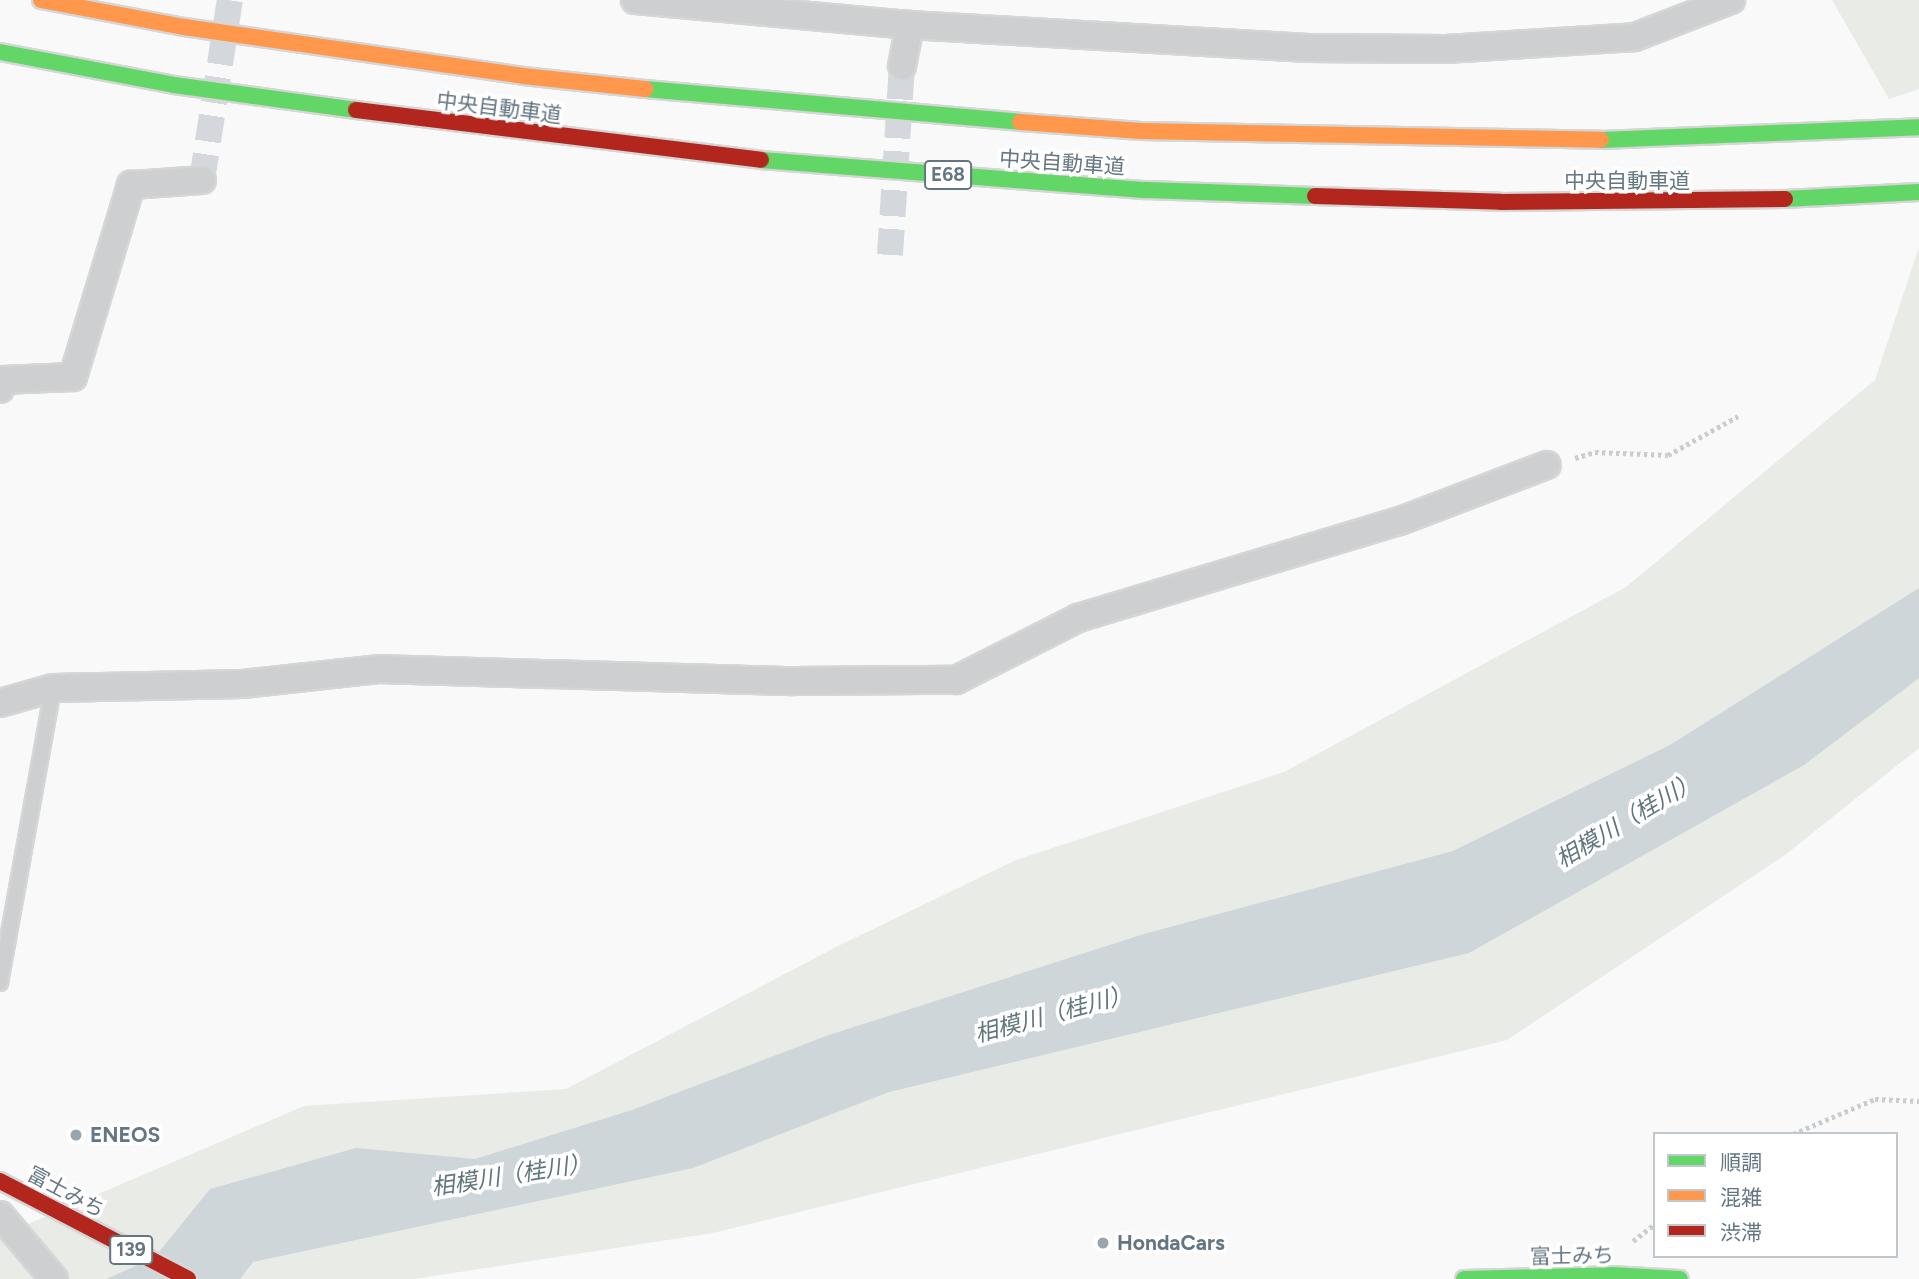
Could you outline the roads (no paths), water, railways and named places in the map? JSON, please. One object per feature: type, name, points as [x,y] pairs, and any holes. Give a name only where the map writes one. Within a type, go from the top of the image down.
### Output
[{"type":"highway","name":"中央自動車道","points":[[41,0],[184,27],[523,76],[811,106],[1141,131],[1504,141],[1715,138],[1919,127]]},
{"type":"highway","name":"中央自動車道","points":[[0,51],[174,85],[516,132],[833,167],[1146,190],[1501,202],[1714,202],[1911,193]]},
{"type":"highway","name":"富士みち","points":[[0,1181],[188,1279]]},
{"type":"highway","name":"富士みち","points":[[1464,1279],[1612,1275],[1680,1279]]},
{"type":"street","points":[[635,0],[911,25],[1308,48],[1446,49],[1635,37],[1731,0]]},
{"type":"street","points":[[901,66],[911,25]]},
{"type":"street","points":[[0,388],[2,380],[73,377],[131,185],[202,180]]},
{"type":"street","points":[[0,703],[52,688],[243,684],[378,669],[793,681],[957,680],[1078,618],[1400,521],[1547,465]]},
{"type":"street","points":[[0,1215],[54,1279]]},
{"type":"lane","points":[[0,983],[52,688]]},
{"type":"water","name":"相模川（桂川）","points":[[1919,588],[1919,678],[1804,765],[1469,953],[889,1092],[693,1168],[253,1262],[240,1279],[106,1279],[154,1258],[210,1189],[356,1148],[475,1159],[632,1110],[826,1036],[1144,934],[1453,851],[1670,745]]},
{"type":"tunnel","points":[[202,180],[230,0]]},
{"type":"tunnel","points":[[890,255],[902,66]]},
{"type":"place","name":"ENEOS","points":[[76,1135]]},
{"type":"place","name":"HondaCars","points":[[1103,1243]]}]
